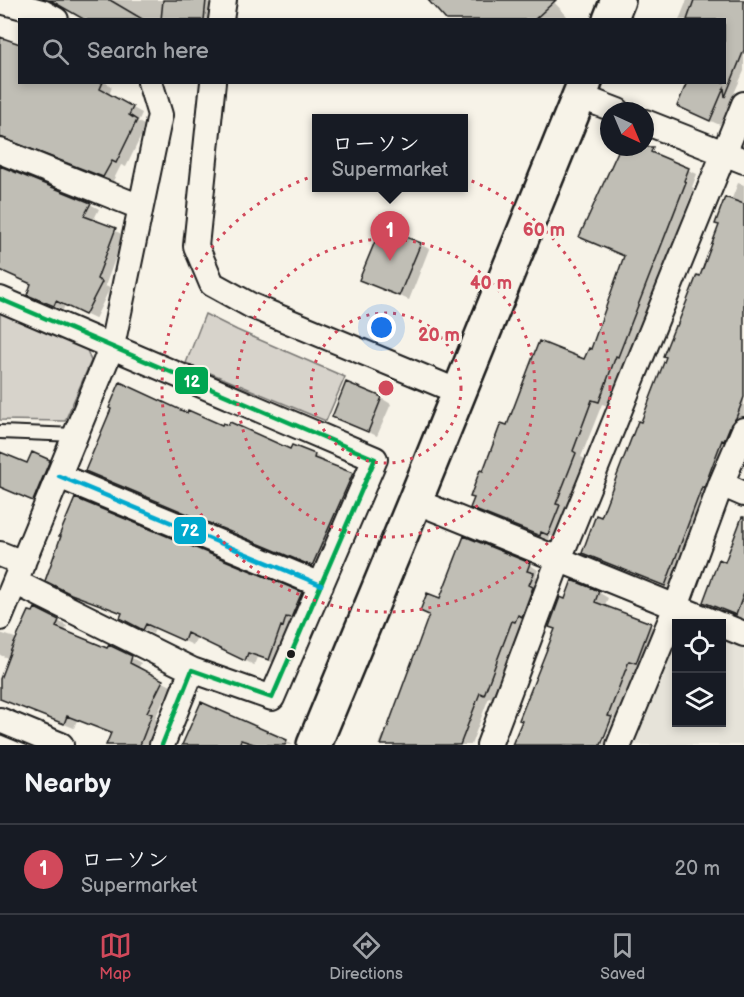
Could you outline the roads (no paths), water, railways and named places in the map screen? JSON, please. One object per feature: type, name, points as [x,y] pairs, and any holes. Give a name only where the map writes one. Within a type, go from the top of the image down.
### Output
[{"type":"street","points":[[221,18],[224,0]]},
{"type":"street","points":[[611,18],[618,0]]},
{"type":"street","points":[[0,1],[42,12],[52,18]]},
{"type":"street","points":[[0,618],[112,346],[160,115],[151,84]]},
{"type":"street","points":[[213,84],[196,246],[212,284],[252,306],[459,392]]},
{"type":"street","points":[[314,745],[582,89],[603,102]]},
{"type":"street","points":[[489,745],[559,559],[734,157],[744,104]]},
{"type":"street","points":[[654,126],[734,157]]},
{"type":"street","points":[[0,151],[140,207]]},
{"type":"street","points":[[0,299],[375,459],[272,698],[192,670],[19,573],[0,554]]},
{"type":"street","points":[[619,745],[676,607],[721,484],[744,430]]},
{"type":"street","points":[[59,476],[321,585]]},
{"type":"street","points":[[721,484],[744,494]]},
{"type":"street","points":[[415,501],[707,619]]},
{"type":"street","points":[[726,626],[744,634]]},
{"type":"street","points":[[162,745],[192,670]]},
{"type":"street","points":[[0,720],[62,745]]},
{"type":"lane","points":[[0,432],[75,435]]},
{"type":"place","name":"ローソン","points":[[390,261]]}]
